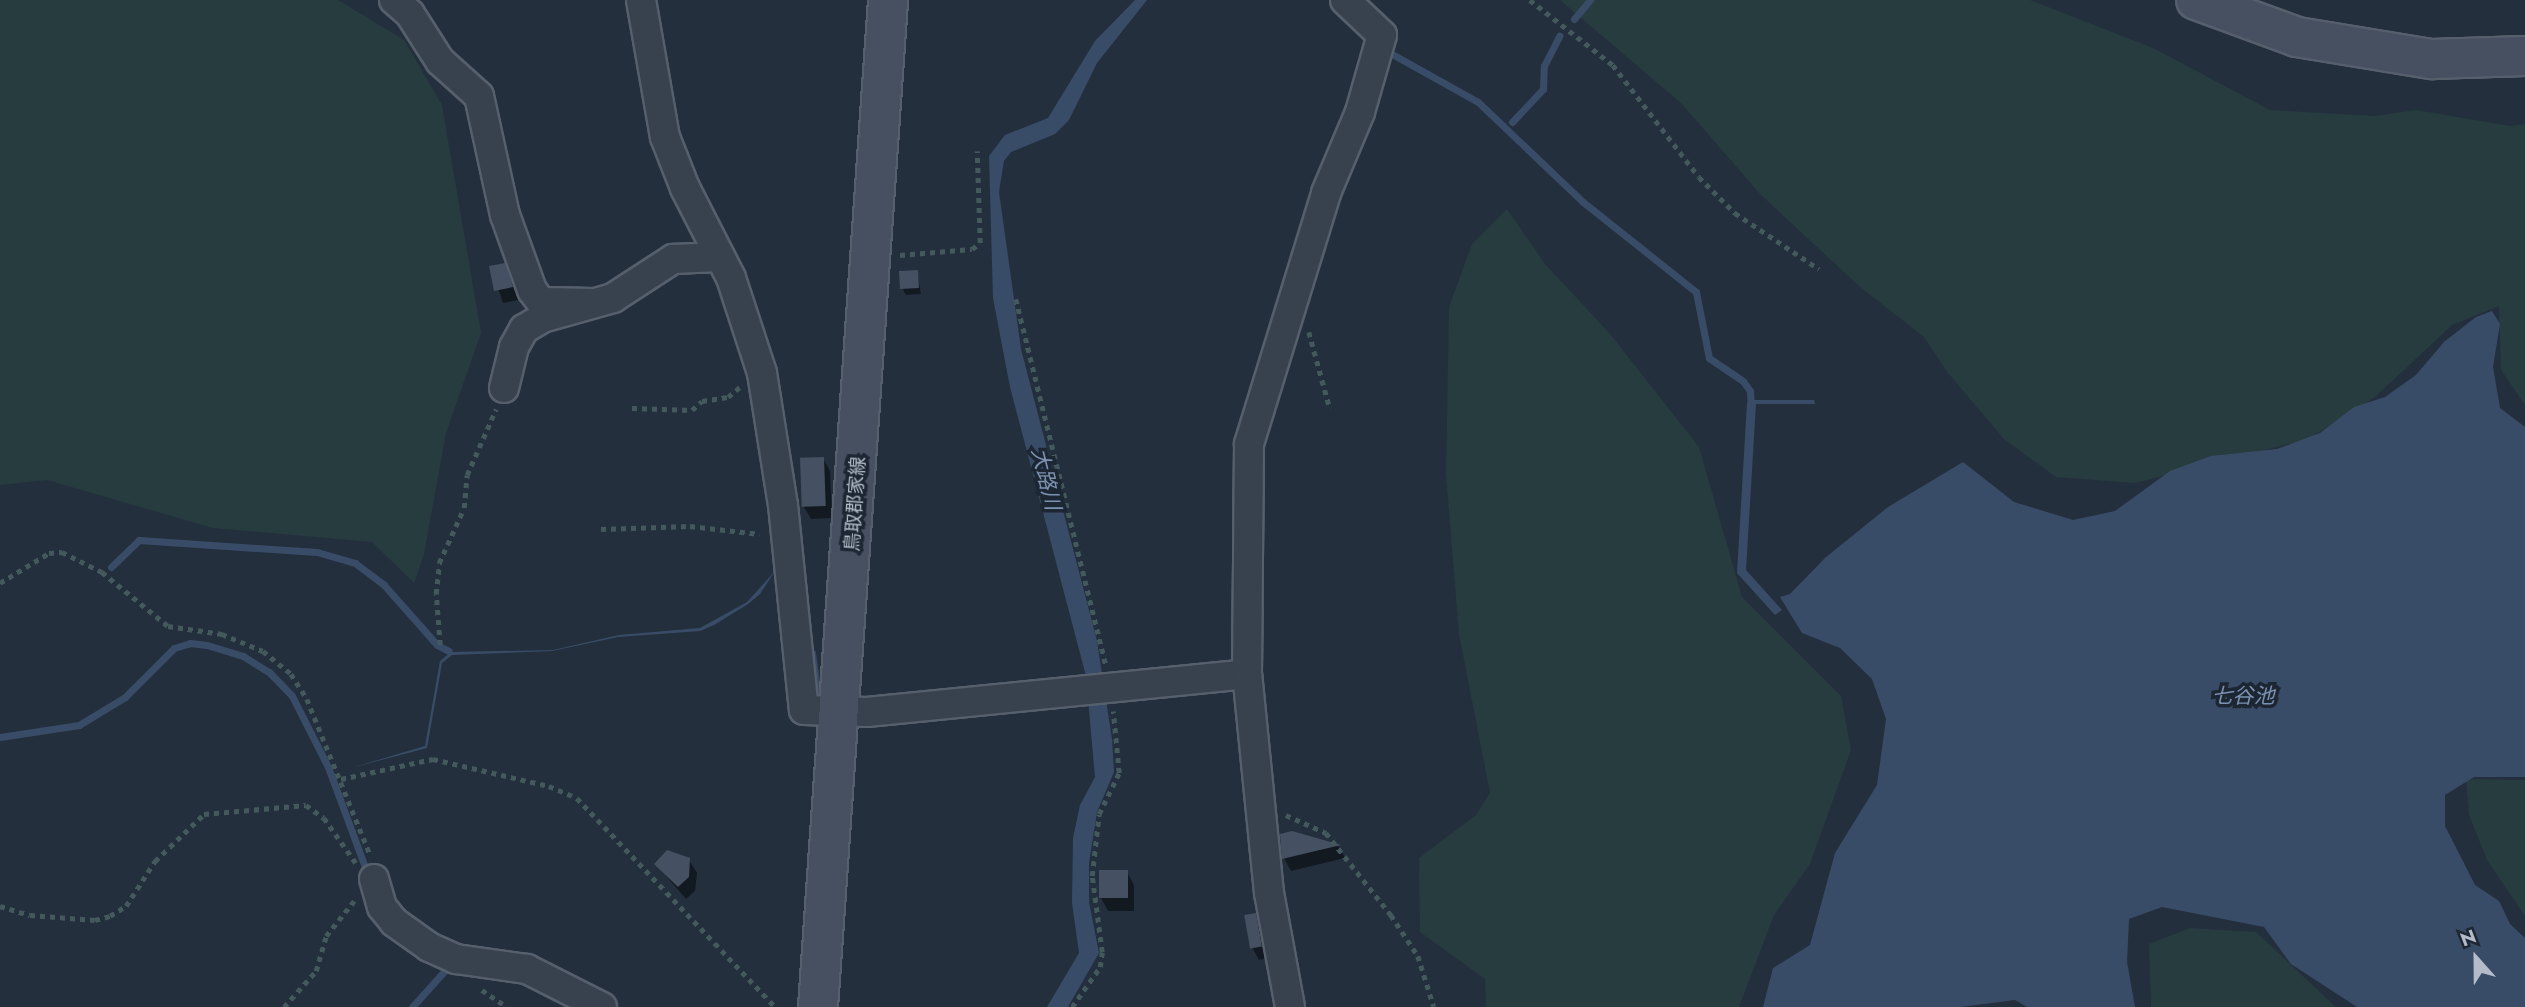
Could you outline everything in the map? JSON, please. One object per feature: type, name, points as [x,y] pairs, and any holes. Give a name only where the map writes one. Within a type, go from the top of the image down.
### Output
[{"type":"main road","name":"鳥取郡家線","points":[[818,1007],[841,711],[888,0]]},
{"type":"main road","points":[[2196,0],[2297,37],[2432,59],[2525,56]]},
{"type":"street","points":[[394,0],[410,14],[440,61],[479,96],[505,215],[532,290],[541,302],[593,303]]},
{"type":"street","points":[[640,0],[665,138],[685,188],[720,257],[763,381],[787,540],[804,710],[841,711],[1247,674]]},
{"type":"street","points":[[1290,1007],[1269,893],[1247,674],[1249,444],[1293,300],[1382,35],[1345,0]]},
{"type":"street","points":[[503,388],[514,347],[524,329],[557,312],[613,298],[673,259],[720,257]]},
{"type":"street","points":[[374,879],[382,907],[394,922],[454,972],[527,969],[602,1007]]},
{"type":"path","points":[[1530,0],[1613,65],[1699,177],[1735,213],[1819,270]]},
{"type":"path","points":[[871,257],[972,248],[980,243],[977,151]]},
{"type":"path","points":[[1016,299],[1109,686],[1119,773],[1100,814],[1091,876],[1102,952],[1100,967],[1072,1007]]},
{"type":"path","points":[[1293,300],[1315,343],[1329,409]]},
{"type":"path","points":[[632,408],[692,410],[702,401],[728,397],[740,387],[763,381]]},
{"type":"path","points":[[440,645],[436,594],[439,563],[464,508],[467,475],[503,388]]},
{"type":"path","points":[[601,529],[723,528],[787,540]]},
{"type":"path","points":[[0,583],[49,553],[62,552],[102,572],[168,626],[222,634],[263,651],[291,674],[307,699],[341,779],[369,850],[374,879],[326,936],[316,971],[285,1007]]},
{"type":"path","points":[[341,779],[433,759],[550,786],[577,798],[775,1007]]},
{"type":"path","points":[[0,906],[30,915],[95,919],[110,916],[126,906],[155,861],[204,814],[306,805],[324,818],[362,874],[374,879]]},
{"type":"path","points":[[1261,806],[1326,833],[1418,956],[1434,1007]]},
{"type":"green space","points":[[0,0],[338,0],[404,40],[442,105],[481,333],[446,433],[424,554],[414,583],[372,542],[213,528],[47,480],[0,485]]},
{"type":"green space","points":[[1560,0],[2030,0],[2153,48],[2270,110],[2375,116],[2416,110],[2510,126],[2525,124],[2525,405],[2501,370],[2499,306],[2452,325],[2375,397],[2308,439],[2135,483],[2056,477],[2004,439],[1948,373],[1924,337],[1859,286],[1761,195],[1681,103]]},
{"type":"green space","points":[[1507,209],[1545,264],[1610,334],[1699,447],[1742,597],[1841,696],[1851,750],[1810,864],[1774,915],[1739,1007],[1486,1007],[1485,979],[1420,932],[1419,858],[1476,815],[1490,793],[1459,634],[1446,474],[1449,307],[1472,244]]},
{"type":"green space","points":[[2466,779],[2525,780],[2525,916],[2487,860],[2469,815]]},
{"type":"green space","points":[[2190,928],[2256,932],[2336,1007],[2151,1007],[2149,944]]},
{"type":"water","name":"大路川","points":[[1135,0],[1147,0],[1097,63],[1069,120],[1055,134],[1011,152],[1004,161],[999,192],[1021,349],[1097,641],[1112,739],[1114,772],[1097,812],[1089,863],[1089,902],[1099,953],[1068,1007],[1047,1007],[1079,953],[1072,903],[1073,838],[1080,805],[1095,777],[1086,676],[1010,387],[993,298],[989,156],[1005,135],[1048,118],[1095,41]]},
{"type":"water","name":"七谷池","points":[[2492,311],[2500,324],[2493,367],[2500,408],[2525,427],[2525,777],[2474,777],[2445,795],[2445,826],[2475,885],[2499,901],[2510,924],[2525,938],[2525,1007],[2357,1007],[2291,964],[2264,927],[2162,907],[2129,919],[2127,962],[2135,1007],[2027,1007],[2015,1000],[1960,1007],[1763,1007],[1773,968],[1810,945],[1835,853],[1877,785],[1886,719],[1872,679],[1840,648],[1802,633],[1780,597],[1790,594],[1825,558],[1888,507],[1963,462],[2014,502],[2073,520],[2115,511],[2170,471],[2211,456],[2277,449],[2320,433],[2354,407],[2385,397],[2416,375],[2444,342],[2476,317]]},
{"type":"water","points":[[1752,400],[1814,400],[1815,404],[1756,404],[1746,570],[1782,610],[1775,615],[1737,573],[1747,403]]},
{"type":"water","points":[[775,571],[760,594],[748,604],[700,631],[618,637],[552,651],[452,655],[442,663],[427,748],[351,768],[425,746],[440,661],[451,652],[553,650],[619,635],[700,628],[747,602]]},
{"type":"building","points":[[505,263],[513,287],[494,291],[489,266]]},
{"type":"building","points":[[918,270],[919,288],[900,289],[899,271]]},
{"type":"building","points":[[824,457],[826,506],[802,507],[800,458]]},
{"type":"building","points":[[1292,831],[1341,845],[1282,859],[1280,834]]},
{"type":"building","points":[[667,850],[690,858],[689,877],[678,887],[654,864]]},
{"type":"building","points":[[1099,870],[1128,870],[1128,898],[1099,898]]},
{"type":"building","points":[[1256,913],[1262,946],[1250,949],[1244,915]]},
{"type":"waterway","points":[[1574,19],[1590,0]]},
{"type":"waterway","points":[[1512,122],[1543,89],[1544,66],[1559,36]]},
{"type":"waterway","points":[[1392,54],[1478,102],[1583,202],[1696,292],[1709,358],[1743,381],[1750,391],[1751,408]]},
{"type":"waterway","points":[[111,567],[139,540],[317,552],[355,563],[384,585],[437,645],[449,651]]},
{"type":"waterway","points":[[0,737],[79,725],[125,697],[174,648],[190,643],[207,645],[243,656],[269,672],[292,696],[328,767],[365,867]]},
{"type":"waterway","points":[[812,653],[818,697]]},
{"type":"waterway","points":[[412,1007],[447,968]]}]
